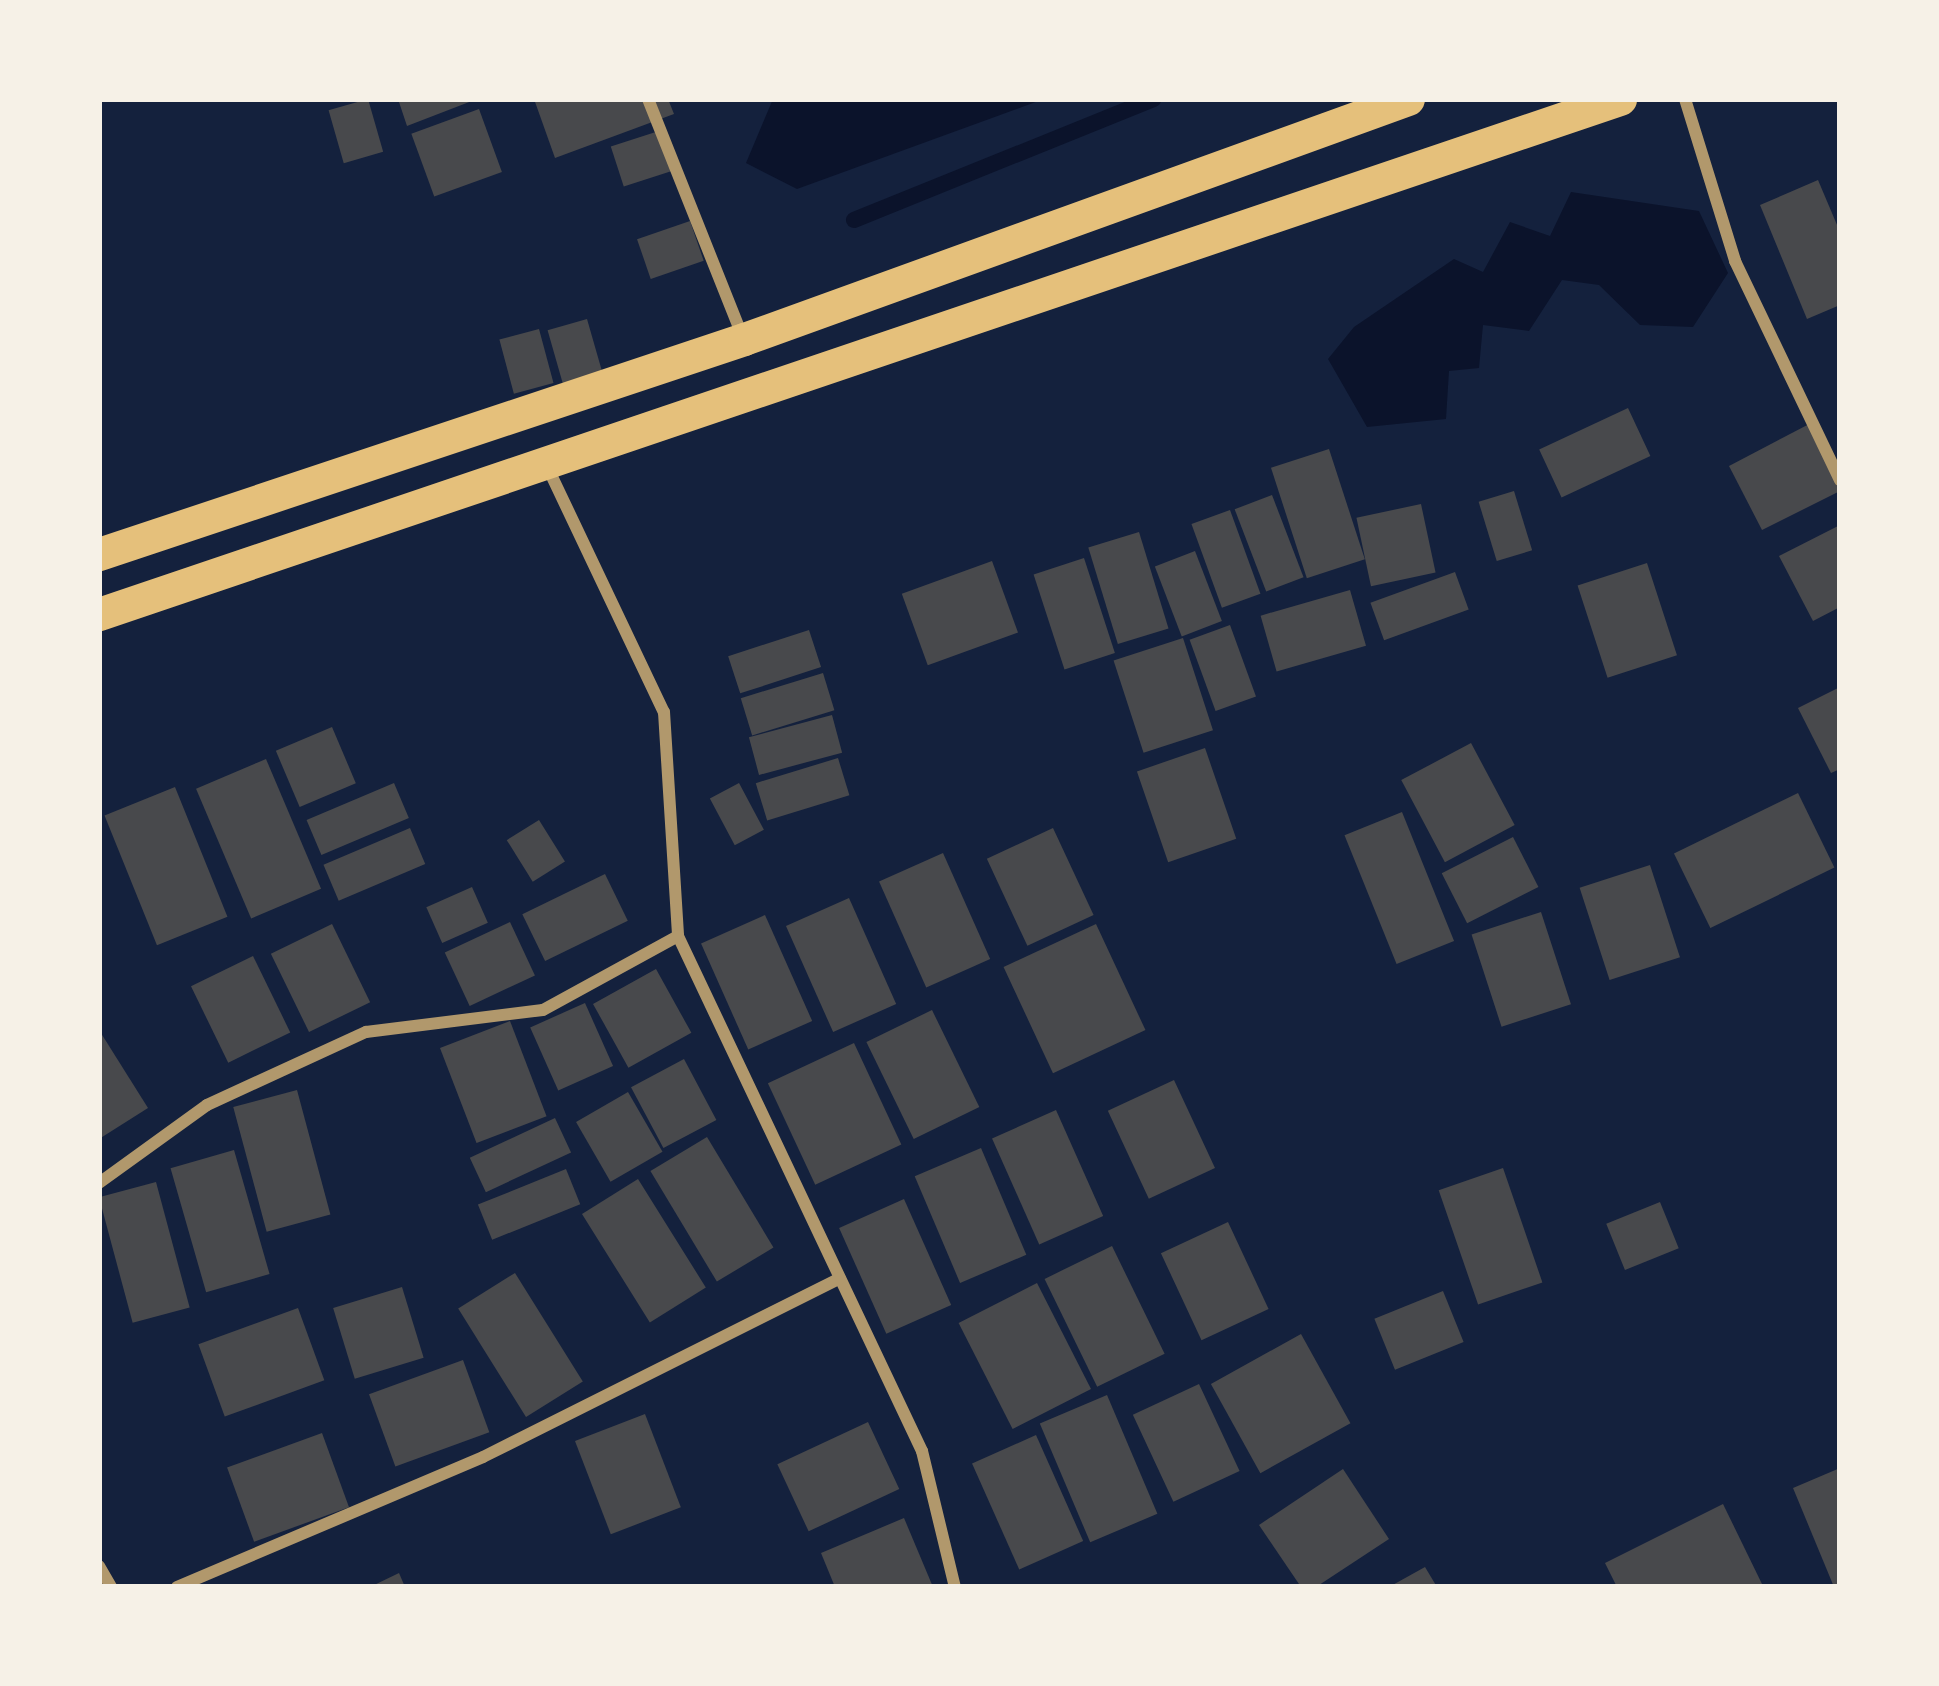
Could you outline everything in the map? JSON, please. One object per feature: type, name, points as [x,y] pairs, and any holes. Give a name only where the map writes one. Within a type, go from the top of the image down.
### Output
[{"type":"highway","points":[[99,554],[744,339],[1408,99]]},
{"type":"highway","points":[[99,614],[1620,99]]},
{"type":"street","points":[[648,99],[744,339]]},
{"type":"street","points":[[1685,99],[1735,261],[1840,479]]},
{"type":"street","points":[[545,463],[664,712],[678,936],[922,1450],[955,1587]]},
{"type":"street","points":[[99,1184],[207,1105],[366,1032],[543,1010],[678,936]]},
{"type":"street","points":[[177,1587],[483,1457],[841,1278]]},
{"type":"street","points":[[99,1566],[111,1587]]},
{"type":"water","points":[[773,99],[1044,99],[797,189],[746,163]]},
{"type":"water","points":[[1571,192],[1699,211],[1728,273],[1693,327],[1640,325],[1599,285],[1562,280],[1529,331],[1483,325],[1479,368],[1449,371],[1446,419],[1367,427],[1328,359],[1354,327],[1454,259],[1483,272],[1510,222],[1550,236]]},
{"type":"building","points":[[368,99],[383,152],[344,163],[329,110]]},
{"type":"building","points":[[398,99],[477,99],[407,126]]},
{"type":"building","points":[[534,99],[668,99],[674,114],[555,158]]},
{"type":"building","points":[[479,109],[502,172],[434,197],[411,134]]},
{"type":"building","points":[[665,129],[678,169],[624,187],[611,147]]},
{"type":"building","points":[[1818,180],[1840,232],[1840,305],[1807,319],[1760,205]]},
{"type":"building","points":[[690,221],[704,261],[651,279],[637,239]]},
{"type":"building","points":[[587,319],[602,373],[563,384],[548,330]]},
{"type":"building","points":[[539,329],[553,383],[514,394],[499,340]]},
{"type":"building","points":[[1628,408],[1650,456],[1562,497],[1539,449]]},
{"type":"building","points":[[1815,421],[1840,472],[1840,491],[1762,530],[1729,466]]},
{"type":"building","points":[[1329,449],[1365,559],[1307,578],[1271,468]]},
{"type":"building","points":[[1514,491],[1532,550],[1497,561],[1479,502]]},
{"type":"building","points":[[1272,495],[1304,577],[1266,591],[1235,509]]},
{"type":"building","points":[[1421,504],[1436,572],[1371,586],[1356,518]]},
{"type":"building","points":[[1230,510],[1260,594],[1222,608],[1191,524]]},
{"type":"building","points":[[1840,525],[1840,607],[1813,621],[1779,556]]},
{"type":"building","points":[[1139,532],[1169,629],[1118,644],[1088,547]]},
{"type":"building","points":[[1195,551],[1222,621],[1182,636],[1155,566]]},
{"type":"building","points":[[1084,558],[1115,653],[1064,669],[1034,574]]},
{"type":"building","points":[[992,561],[1018,632],[928,665],[902,594]]},
{"type":"building","points":[[1647,563],[1677,655],[1608,678],[1578,586]]},
{"type":"building","points":[[1455,572],[1469,610],[1384,640],[1370,603]]},
{"type":"building","points":[[1350,590],[1366,646],[1277,671],[1261,616]]},
{"type":"building","points":[[1230,625],[1256,696],[1216,711],[1190,640]]},
{"type":"building","points":[[809,630],[821,667],[740,693],[728,656]]},
{"type":"building","points":[[1183,638],[1213,730],[1144,753],[1114,661]]},
{"type":"building","points":[[823,673],[834,710],[752,735],[741,698]]},
{"type":"building","points":[[1840,687],[1840,769],[1831,773],[1798,708]]},
{"type":"building","points":[[832,715],[842,753],[759,775],[749,737]]},
{"type":"building","points":[[332,727],[356,783],[300,807],[276,751]]},
{"type":"building","points":[[1471,743],[1515,825],[1445,862],[1401,780]]},
{"type":"building","points":[[1205,748],[1236,839],[1168,862],[1137,771]]},
{"type":"building","points":[[838,758],[849,795],[767,820],[756,783]]},
{"type":"building","points":[[266,759],[321,889],[251,918],[196,789]]},
{"type":"building","points":[[394,783],[409,818],[321,855],[307,820]]},
{"type":"building","points":[[739,783],[764,830],[735,845],[710,798]]},
{"type":"building","points":[[175,787],[227,917],[157,945],[105,815]]},
{"type":"building","points":[[1798,793],[1834,868],[1710,928],[1674,853]]},
{"type":"building","points":[[1402,812],[1454,941],[1397,964],[1345,835]]},
{"type":"building","points":[[539,820],[565,862],[533,882],[507,840]]},
{"type":"building","points":[[410,828],[425,864],[339,901],[323,865]]},
{"type":"building","points":[[1053,828],[1094,915],[1027,946],[987,859]]},
{"type":"building","points":[[1513,837],[1538,887],[1467,923],[1442,873]]},
{"type":"building","points":[[943,853],[990,959],[926,987],[879,881]]},
{"type":"building","points":[[1650,865],[1680,957],[1610,980],[1580,888]]},
{"type":"building","points":[[605,874],[628,921],[545,961],[522,914]]},
{"type":"building","points":[[472,887],[488,923],[442,943],[426,907]]},
{"type":"building","points":[[849,898],[896,1004],[833,1032],[786,926]]},
{"type":"building","points":[[1541,912],[1571,1004],[1502,1027],[1472,935]]},
{"type":"building","points":[[765,915],[812,1021],[748,1049],[701,943]]},
{"type":"building","points":[[510,922],[535,975],[470,1006],[445,952]]},
{"type":"building","points":[[332,924],[370,1002],[309,1032],[271,954]]},
{"type":"building","points":[[1096,924],[1145,1030],[1053,1073],[1004,967]]},
{"type":"building","points":[[253,956],[290,1032],[228,1063],[191,986]]},
{"type":"building","points":[[656,969],[691,1033],[628,1068],[593,1004]]},
{"type":"building","points":[[585,1003],[613,1066],[558,1090],[530,1027]]},
{"type":"building","points":[[932,1010],[979,1107],[914,1139],[866,1042]]},
{"type":"building","points":[[510,1021],[547,1116],[477,1143],[440,1048]]},
{"type":"building","points":[[99,1030],[148,1108],[99,1139]]},
{"type":"building","points":[[854,1043],[901,1145],[815,1185],[768,1083]]},
{"type":"building","points":[[684,1059],[716,1120],[663,1148],[631,1087]]},
{"type":"building","points":[[1174,1080],[1215,1168],[1149,1199],[1108,1111]]},
{"type":"building","points":[[297,1090],[330,1215],[267,1232],[233,1107]]},
{"type":"building","points":[[628,1092],[662,1152],[611,1182],[576,1122]]},
{"type":"building","points":[[1056,1110],[1103,1216],[1039,1244],[992,1138]]},
{"type":"building","points":[[555,1118],[571,1152],[486,1192],[470,1158]]},
{"type":"building","points":[[707,1137],[773,1248],[717,1282],[650,1171]]},
{"type":"building","points":[[981,1148],[1026,1255],[960,1283],[915,1176]]},
{"type":"building","points":[[234,1150],[270,1274],[206,1292],[171,1168]]},
{"type":"building","points":[[1503,1168],[1542,1282],[1478,1305],[1439,1190]]},
{"type":"building","points":[[566,1169],[580,1204],[492,1240],[478,1205]]},
{"type":"building","points":[[638,1179],[706,1288],[650,1323],[582,1214]]},
{"type":"building","points":[[156,1182],[190,1308],[133,1323],[99,1197]]},
{"type":"building","points":[[904,1199],[951,1305],[886,1334],[839,1228]]},
{"type":"building","points":[[1660,1202],[1679,1248],[1625,1270],[1606,1224]]},
{"type":"building","points":[[1228,1222],[1269,1309],[1202,1340],[1161,1253]]},
{"type":"building","points":[[1112,1246],[1165,1354],[1097,1387],[1045,1279]]},
{"type":"building","points":[[515,1273],[583,1382],[526,1417],[458,1309]]},
{"type":"building","points":[[1037,1283],[1091,1389],[1013,1429],[959,1323]]},
{"type":"building","points":[[402,1287],[424,1358],[355,1379],[333,1308]]},
{"type":"building","points":[[1443,1291],[1464,1342],[1395,1370],[1374,1319]]},
{"type":"building","points":[[298,1308],[324,1380],[225,1417],[198,1344]]},
{"type":"building","points":[[1301,1334],[1350,1423],[1260,1473],[1211,1384]]},
{"type":"building","points":[[463,1360],[489,1432],[395,1467],[369,1394]]},
{"type":"building","points":[[1199,1384],[1240,1471],[1173,1502],[1133,1415]]},
{"type":"building","points":[[1107,1395],[1157,1514],[1090,1542],[1040,1424]]},
{"type":"building","points":[[645,1414],[681,1507],[611,1534],[575,1441]]},
{"type":"building","points":[[868,1422],[899,1489],[809,1531],[777,1464]]},
{"type":"building","points":[[322,1433],[349,1507],[254,1542],[227,1468]]},
{"type":"building","points":[[1036,1435],[1083,1541],[1019,1569],[972,1463]]},
{"type":"building","points":[[1840,1468],[1840,1587],[1834,1587],[1793,1488]]},
{"type":"building","points":[[1343,1469],[1389,1539],[1316,1587],[1301,1587],[1259,1525]]},
{"type":"building","points":[[1723,1504],[1762,1584],[1617,1587],[1605,1563]]},
{"type":"building","points":[[904,1518],[933,1587],[835,1587],[821,1553]]},
{"type":"building","points":[[1425,1567],[1437,1587],[1389,1587]]},
{"type":"building","points":[[399,1573],[405,1587],[370,1587]]},
{"type":"waterway","points":[[854,220],[1153,99]]}]
